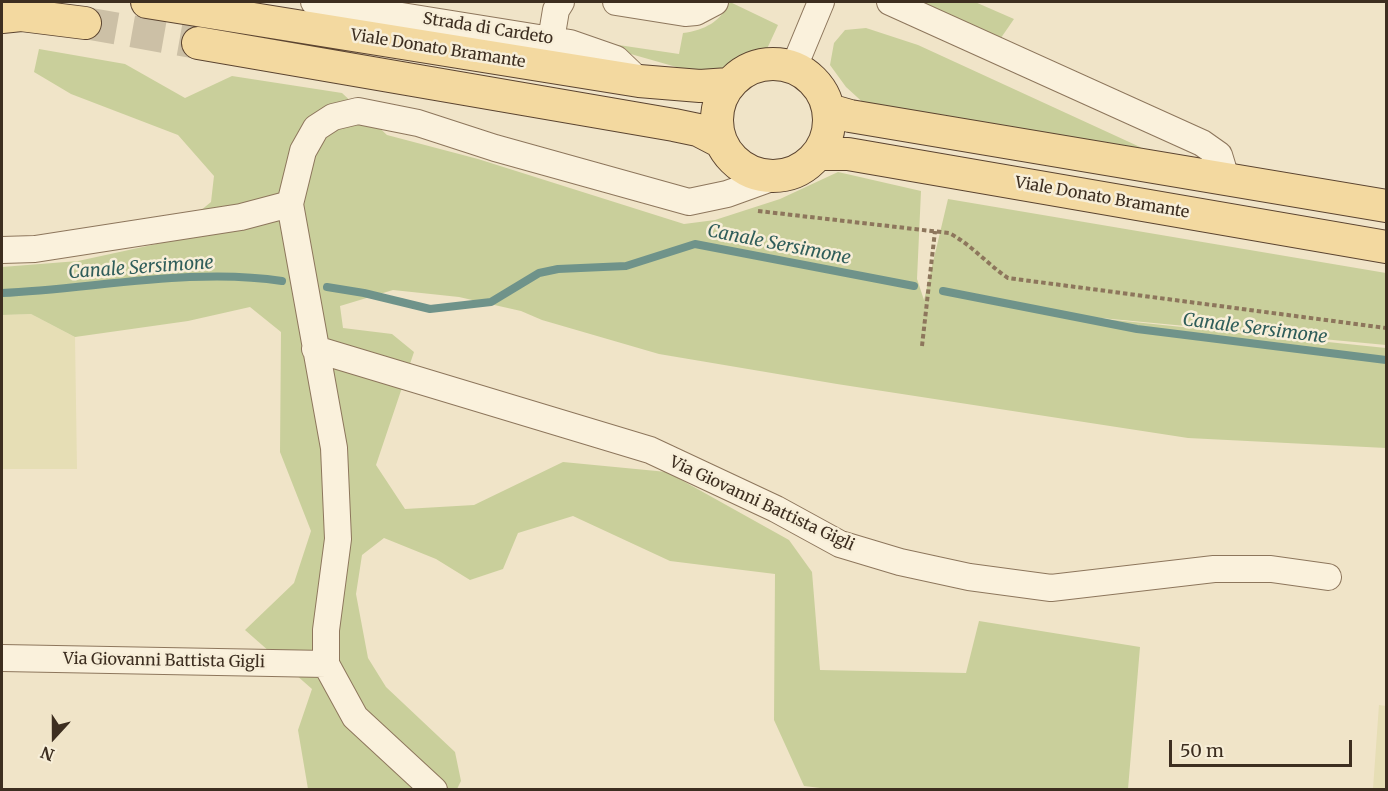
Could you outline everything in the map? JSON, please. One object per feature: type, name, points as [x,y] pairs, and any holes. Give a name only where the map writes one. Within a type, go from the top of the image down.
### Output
[{"type":"main road","name":"Viale Donato Bramante","points":[[147,2],[206,6],[639,81],[700,86],[729,84]]},
{"type":"main road","points":[[2,17],[21,15],[85,23]]},
{"type":"main road","name":"Viale Donato Bramante","points":[[198,43],[674,125],[698,130],[721,142]]},
{"type":"main road","points":[[783,64],[794,68],[817,84],[829,110],[828,133],[818,154],[800,169],[777,176],[760,174],[744,168],[731,157],[721,142],[717,112],[729,84],[748,69],[759,65],[783,64]]},
{"type":"main road","points":[[829,110],[850,116],[1386,206]]},
{"type":"main road","name":"Viale Donato Bramante","points":[[818,154],[848,154],[1386,246]]},
{"type":"street","name":"Strada di Cardeto","points":[[323,2],[570,43],[616,59],[639,81]]},
{"type":"street","points":[[551,40],[556,10],[561,2]]},
{"type":"street","points":[[616,2],[685,14],[696,12],[715,2]]},
{"type":"street","points":[[794,68],[821,2]]},
{"type":"street","points":[[890,2],[1202,143],[1219,155],[1226,178]]},
{"type":"street","points":[[434,789],[355,717],[326,664],[326,630],[338,539],[334,448],[290,204],[303,151],[316,128],[333,117],[358,111],[418,123],[506,151],[689,202],[727,194],[777,176]]},
{"type":"street","points":[[2,250],[35,249],[241,217],[290,204]]},
{"type":"street","name":"Via Giovanni Battista Gigli","points":[[315,349],[650,450],[776,509],[840,544],[900,562],[969,577],[1051,588],[1214,569],[1271,569],[1328,577]]},
{"type":"street","name":"Via Giovanni Battista Gigli","points":[[2,658],[326,664]]},
{"type":"path","points":[[753,211],[950,233],[969,243],[986,263],[1008,278],[1386,328]]},
{"type":"path","points":[[922,346],[935,231]]},
{"type":"shaded area","points":[[31,314],[75,337],[77,469],[2,469],[2,315]]},
{"type":"shaded area","points":[[1379,705],[1386,706],[1386,789],[1373,789]]},
{"type":"green space","points":[[730,2],[778,25],[766,51],[740,66],[694,72],[578,39],[679,54],[683,33],[711,24],[722,15]]},
{"type":"green space","points":[[903,2],[975,2],[1014,19],[994,48]]},
{"type":"green space","points":[[866,28],[918,45],[1140,147],[1154,158],[868,107],[846,87],[830,65],[834,43],[845,30]]},
{"type":"green space","points":[[39,49],[125,64],[185,98],[232,76],[342,93],[387,135],[478,159],[684,224],[715,220],[780,199],[838,172],[921,191],[917,279],[924,300],[948,199],[1386,273],[1386,345],[1027,311],[1386,348],[1386,448],[1188,438],[837,384],[659,354],[542,320],[521,311],[459,297],[393,290],[340,306],[343,328],[392,334],[414,352],[376,465],[405,509],[474,505],[563,462],[667,472],[789,540],[812,572],[820,670],[966,673],[979,621],[1140,647],[1128,789],[837,790],[804,786],[774,720],[775,574],[670,561],[573,516],[518,533],[503,569],[470,580],[436,559],[384,538],[362,555],[356,594],[368,658],[386,687],[455,752],[461,781],[457,789],[308,789],[298,730],[312,689],[245,630],[294,583],[311,531],[280,452],[281,332],[250,307],[188,321],[75,337],[31,314],[2,315],[2,267],[78,261],[161,243],[211,202],[214,176],[178,135],[71,94],[34,72]]},
{"type":"waterway","name":"Canale Sersimone","points":[[327,287],[364,293],[430,309],[491,302],[539,273],[558,269],[626,266],[695,244],[914,286]]},
{"type":"waterway","name":"Canale Sersimone","points":[[2,293],[214,276],[282,281]]},
{"type":"waterway","name":"Canale Sersimone","points":[[943,291],[1137,329],[1386,360]]},
{"type":"tunnel","points":[[85,23],[198,43]]}]
